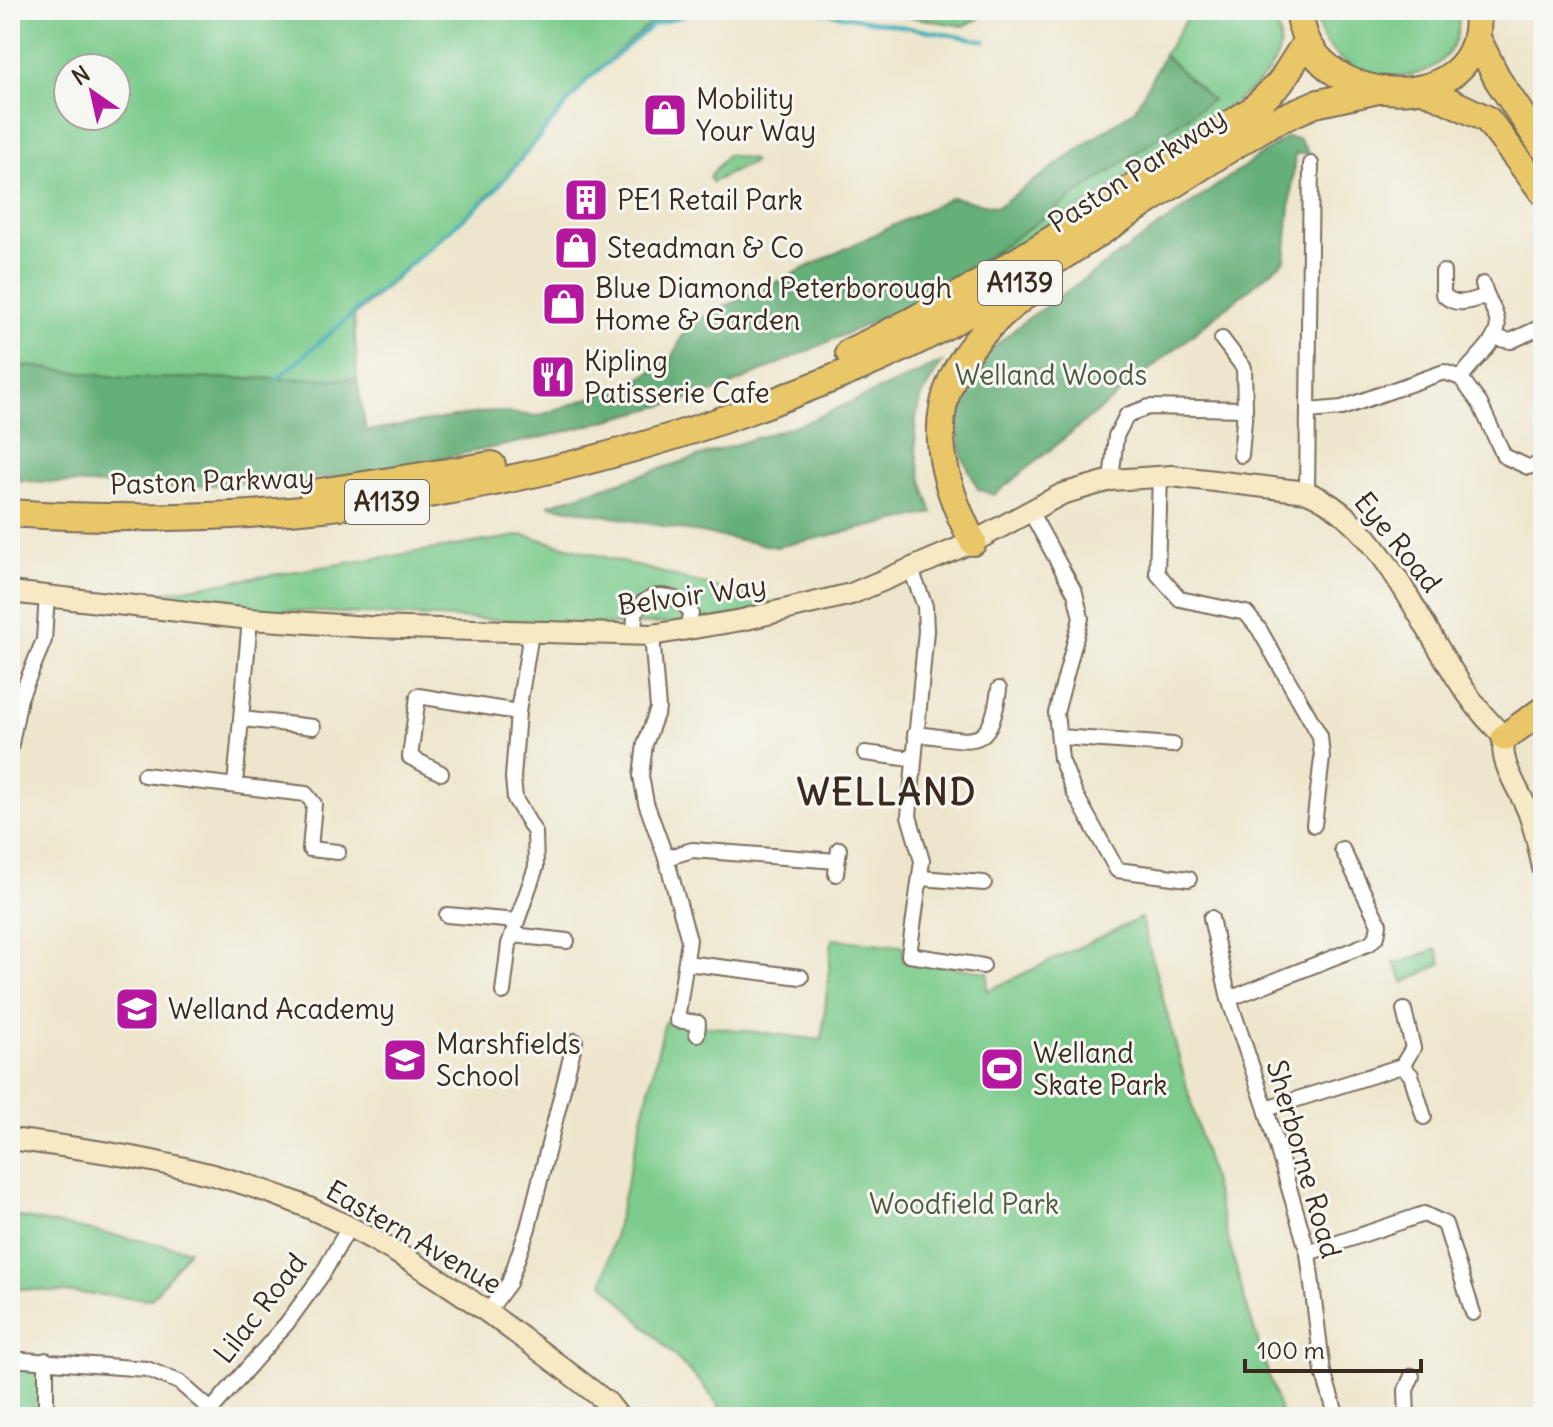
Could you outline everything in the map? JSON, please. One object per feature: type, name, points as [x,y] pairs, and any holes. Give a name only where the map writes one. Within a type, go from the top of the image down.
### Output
[{"type":"highway","points":[[1300,10],[1306,42],[1320,59],[1341,75],[1378,90],[1425,90],[1487,119],[1543,192]]},
{"type":"highway","points":[[1425,90],[1452,74],[1477,17]]},
{"type":"highway","points":[[1477,17],[1498,80],[1543,147]]},
{"type":"highway","name":"Paston Parkway","points":[[10,496],[204,501],[343,489],[571,448],[728,400],[835,358],[915,321],[1009,267],[1252,110],[1280,83],[1306,42]]},
{"type":"highway","name":"Paston Parkway","points":[[10,513],[206,519],[345,507],[497,482],[614,453],[734,417],[924,338],[1008,290],[1287,115],[1333,98],[1378,90]]},
{"type":"highway","points":[[973,542],[948,487],[938,446],[942,402],[958,366],[1001,313],[1080,256],[1133,210]]},
{"type":"highway","points":[[1505,737],[1543,710]]},
{"type":"street","points":[[1307,492],[1306,184],[1311,164]]},
{"type":"street","points":[[1443,272],[1443,294],[1447,299],[1464,302],[1485,290],[1499,323],[1495,338],[1471,361],[1461,378]]},
{"type":"street","points":[[1495,338],[1511,341],[1543,326]]},
{"type":"street","points":[[1222,339],[1244,368],[1245,409],[1241,455]]},
{"type":"street","points":[[1308,411],[1342,408],[1444,372],[1461,378],[1480,404],[1504,456],[1528,467],[1543,464]]},
{"type":"street","points":[[1111,480],[1116,436],[1127,415],[1149,407],[1245,409]]},
{"type":"street","points":[[1160,475],[1157,573],[1167,588],[1180,599],[1246,613],[1259,629],[1320,736],[1322,758],[1314,825]]},
{"type":"street","name":"Belvoir Way","points":[[10,592],[250,619],[531,633],[643,635],[742,620],[846,596],[973,542],[1062,494],[1111,480],[1160,475],[1307,492]]},
{"type":"street","name":"Eye Road","points":[[1307,492],[1328,500],[1363,535],[1409,596],[1481,712],[1505,737]]},
{"type":"street","points":[[1030,511],[1075,593],[1081,618],[1076,647],[1058,703],[1061,759],[1074,792],[1117,870],[1189,879]]},
{"type":"street","points":[[911,570],[925,606],[926,631],[909,816],[922,861],[921,878],[915,892],[909,955],[983,966]]},
{"type":"street","points":[[10,749],[20,698],[44,640],[47,595]]},
{"type":"street","points":[[687,627],[691,613],[684,601],[674,597],[649,599],[635,613],[643,635],[658,709],[645,744],[641,776],[646,803],[666,858],[689,940],[677,1020],[698,1023],[697,1034]]},
{"type":"street","points":[[235,785],[250,619]]},
{"type":"street","points":[[503,992],[515,928],[536,867],[535,833],[514,793],[518,712],[531,633]]},
{"type":"street","points":[[915,734],[976,739],[989,731],[995,722],[999,689]]},
{"type":"street","points":[[441,773],[410,757],[418,696],[518,712]]},
{"type":"street","points":[[243,719],[313,727]]},
{"type":"street","points":[[1060,737],[1173,745]]},
{"type":"street","points":[[1505,737],[1505,758],[1530,814],[1543,868]]},
{"type":"street","points":[[865,753],[912,759]]},
{"type":"street","points":[[144,775],[306,794],[314,804],[310,849],[338,852]]},
{"type":"street","points":[[1229,999],[1370,943],[1377,936],[1379,924],[1342,849]]},
{"type":"street","points":[[666,858],[692,850],[837,861]]},
{"type":"street","points":[[921,878],[984,883]]},
{"type":"street","points":[[447,915],[567,941]]},
{"type":"street","name":"Sherborne Road","points":[[1211,918],[1229,999],[1266,1109],[1308,1253],[1323,1372],[1337,1417]]},
{"type":"street","points":[[686,963],[801,977]]},
{"type":"street","points":[[1266,1109],[1402,1066],[1413,1048],[1404,1010]]},
{"type":"street","points":[[489,1310],[509,1283],[528,1228],[575,1041]]},
{"type":"street","points":[[1402,1066],[1411,1075],[1424,1117]]},
{"type":"street","name":"Eastern Avenue","points":[[10,1139],[145,1158],[196,1171],[294,1202],[349,1227],[489,1310],[608,1403],[619,1417]]},
{"type":"street","points":[[1308,1253],[1424,1214],[1445,1224],[1473,1313]]},
{"type":"street","name":"Lilac Road","points":[[208,1413],[287,1323],[322,1275],[349,1227]]},
{"type":"street","points":[[10,1359],[147,1369],[179,1382],[208,1413]]},
{"type":"street","points":[[33,1417],[46,1408],[46,1360]]},
{"type":"street","points":[[1407,1417],[1406,1390],[1412,1376]]},
{"type":"green space","points":[[10,10],[695,10],[652,22],[586,80],[492,192],[354,316],[357,379],[124,378],[10,364]]},
{"type":"green space","points":[[869,10],[985,10],[979,19],[963,26]]},
{"type":"green space","points":[[1192,10],[1269,16],[1280,40],[1279,51],[1267,73],[1238,100],[1036,239],[933,295],[1212,100],[1164,55]]},
{"type":"green space","points":[[1316,10],[1458,10],[1455,40],[1441,61],[1419,73],[1392,76],[1365,72],[1341,59],[1323,38]]},
{"type":"green space","points":[[1164,55],[1212,100],[933,295],[718,391],[544,437],[356,476],[164,488],[10,480],[10,364],[124,378],[357,379],[366,431],[491,411],[538,416],[635,382],[673,357],[687,325],[952,197],[997,207],[1135,109]]},
{"type":"green space","name":"Welland Woods","points":[[1286,137],[1299,139],[1309,154],[1295,154],[1285,260],[994,495],[978,489],[962,456],[955,420],[977,361],[1026,320]]},
{"type":"green space","points":[[727,155],[754,162],[712,182],[709,177]]},
{"type":"green space","points":[[942,362],[920,401],[915,429],[920,472],[933,513],[777,547],[548,505],[809,421]]},
{"type":"green space","points":[[524,535],[784,606],[698,622],[620,625],[249,609],[139,596]]},
{"type":"green space","name":"Woodfield Park","points":[[1141,918],[1243,1294],[1282,1417],[727,1417],[703,1385],[603,1283],[665,1021],[822,1040],[832,939],[903,946],[903,961],[988,972],[987,991]]},
{"type":"green space","points":[[1436,949],[1442,963],[1404,983],[1394,962]]},
{"type":"green space","points":[[10,1215],[189,1250],[151,1299],[10,1288]]},
{"type":"green space","points":[[10,1361],[36,1366],[41,1372],[41,1406],[32,1413],[10,1414]]},
{"type":"waterway","points":[[277,379],[492,194],[587,80],[653,25],[703,10]]},
{"type":"waterway","points":[[809,10],[985,41]]},
{"type":"place","name":"Mobility Your Way","points":[[665,115]]},
{"type":"place","name":"PE1 Retail Park","points":[[586,200]]},
{"type":"place","name":"Steadman & Co","points":[[576,248]]},
{"type":"place","name":"Blue Diamond Peterborough Home & Garden","points":[[564,304]]},
{"type":"place","name":"Kipling Patisserie Cafe","points":[[553,377]]},
{"type":"place","name":"Welland Academy","points":[[137,1009]]},
{"type":"place","name":"Marshfields School","points":[[405,1060]]},
{"type":"place","name":"Welland Skate Park","points":[[1002,1069]]},
{"type":"district","name":"WELLAND","points":[[887,792]]}]
